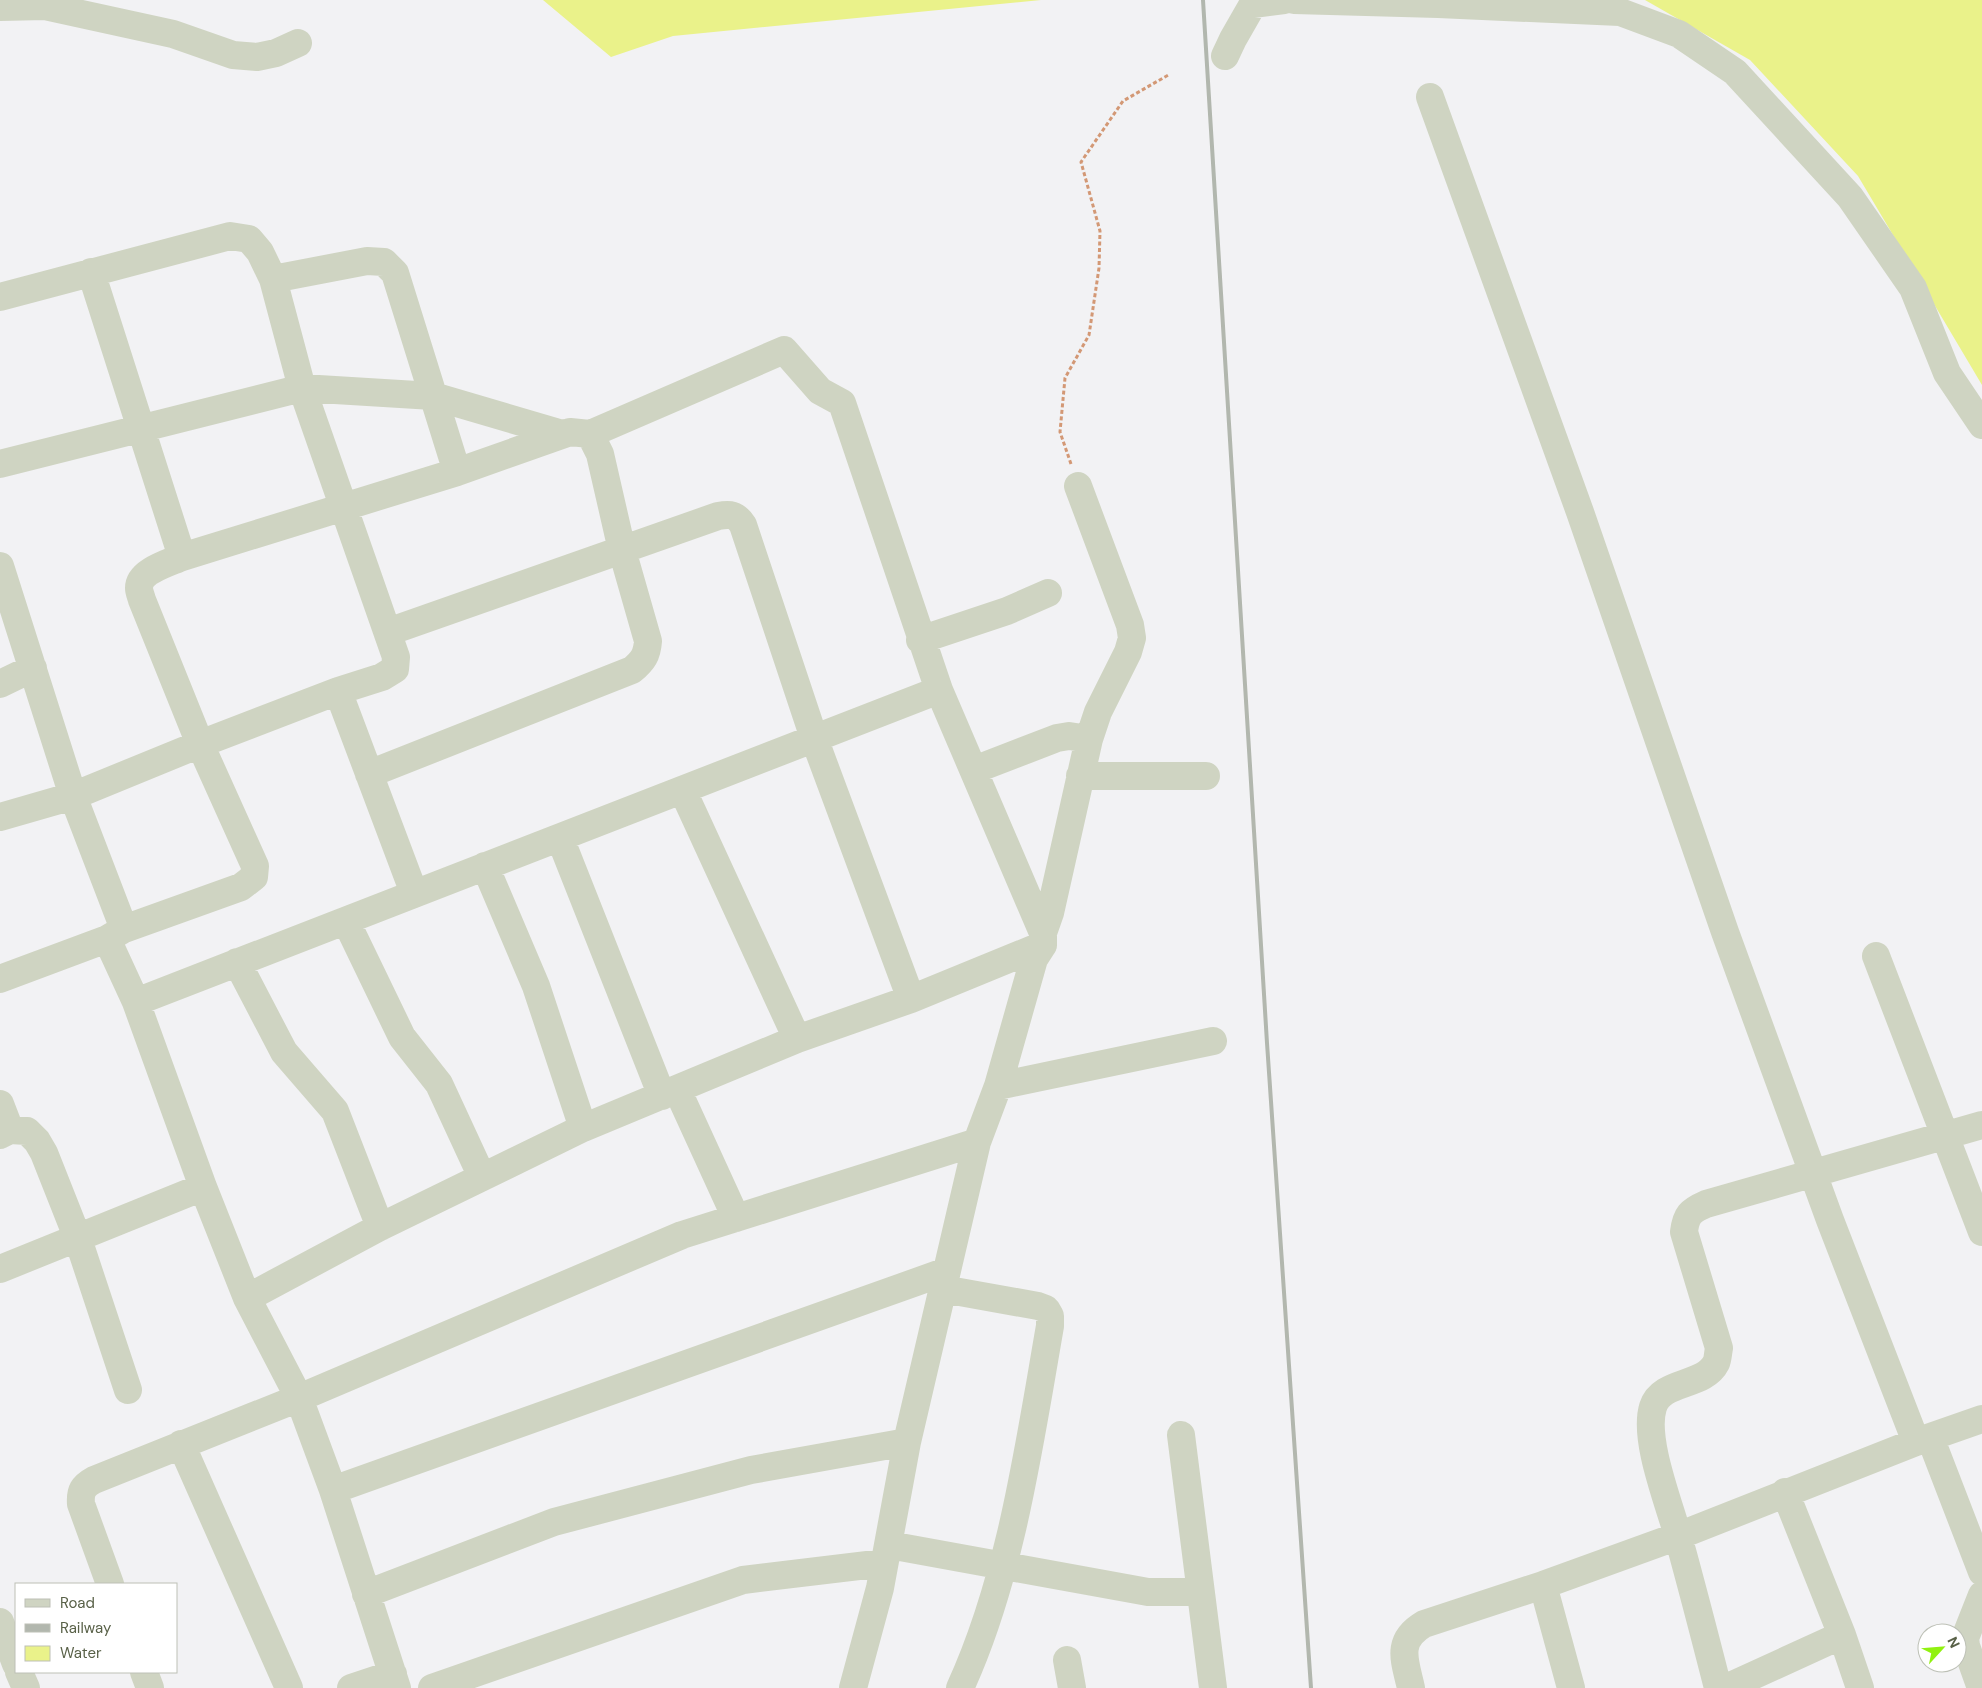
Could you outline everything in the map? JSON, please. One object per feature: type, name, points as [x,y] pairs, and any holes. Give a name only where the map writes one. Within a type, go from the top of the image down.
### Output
[{"type":"street","points":[[1225,56],[1232,39],[1253,4],[1284,0]]},
{"type":"street","points":[[1294,0],[1620,12],[1679,34],[1735,72],[1850,197],[1913,288],[1947,373],[1982,425]]},
{"type":"street","points":[[0,7],[45,6],[173,34],[233,55],[257,57],[276,53],[298,43]]},
{"type":"street","points":[[1430,96],[1580,512],[1684,816],[1813,1173],[1923,1439],[1982,1572]]},
{"type":"street","points":[[0,297],[230,236],[249,239],[260,252],[273,279],[302,388],[396,657],[395,669],[382,677],[338,691],[200,744],[73,796],[0,817]]},
{"type":"street","points":[[273,279],[367,261],[384,262],[395,273],[457,472]]},
{"type":"street","points":[[91,272],[182,557]]},
{"type":"street","points":[[0,979],[241,887],[254,877],[254,866],[200,744],[142,600],[139,588],[143,578],[152,571],[182,557],[457,472],[562,434],[570,432],[590,434],[784,350],[820,391],[842,403],[920,640],[1043,939]]},
{"type":"street","points":[[0,464],[302,388],[433,396],[562,434]]},
{"type":"street","points":[[369,774],[632,670],[642,662],[647,652],[648,641],[622,550],[600,454],[590,434]]},
{"type":"street","points":[[853,1688],[880,1588],[907,1442],[977,1142],[998,1086],[1034,959],[1043,939],[1089,739],[1098,712],[1128,652],[1132,638],[1130,624],[1078,486]]},
{"type":"street","points":[[388,632],[718,516],[729,514],[737,516],[743,525],[814,738],[911,999]]},
{"type":"street","points":[[0,566],[136,1002],[203,1187],[247,1298],[299,1398],[333,1490],[395,1681],[350,1688]]},
{"type":"street","points":[[920,640],[1007,611],[1048,593]]},
{"type":"street","points":[[0,684],[33,668]]},
{"type":"street","points":[[136,1002],[939,690]]},
{"type":"street","points":[[338,691],[414,893]]},
{"type":"street","points":[[974,770],[1057,738],[1069,736],[1089,739]]},
{"type":"street","points":[[1080,776],[1206,776]]},
{"type":"street","points":[[683,791],[797,1039]]},
{"type":"street","points":[[560,838],[669,1093],[736,1218]]},
{"type":"street","points":[[486,866],[536,986],[583,1128]]},
{"type":"street","points":[[346,921],[402,1037],[439,1084],[482,1177]]},
{"type":"street","points":[[247,1298],[380,1226],[583,1128],[797,1039],[911,999],[1043,939]]},
{"type":"street","points":[[1876,956],[1982,1232]]},
{"type":"street","points":[[237,962],[284,1052],[335,1111],[380,1226]]},
{"type":"street","points":[[998,1086],[1213,1041]]},
{"type":"street","points":[[0,1104],[5,1132],[26,1131],[37,1141],[78,1239],[128,1390]]},
{"type":"street","points":[[1718,1688],[1651,1441],[1650,1418],[1654,1404],[1665,1392],[1709,1372],[1717,1362],[1719,1348],[1684,1232],[1686,1218],[1694,1209],[1706,1204],[1982,1124]]},
{"type":"street","points":[[110,1583],[84,1516],[80,1494],[84,1486],[94,1480],[299,1398],[682,1235],[977,1142]]},
{"type":"street","points":[[0,1269],[203,1187]]},
{"type":"street","points":[[333,1490],[945,1280],[1038,1306],[1046,1310],[1050,1316],[1050,1326],[1033,1427],[1003,1567],[975,1655],[960,1688]]},
{"type":"street","points":[[1411,1688],[1403,1651],[1406,1639],[1411,1631],[1424,1624],[1543,1585],[1678,1536],[1923,1439],[1982,1419]]},
{"type":"street","points":[[1181,1435],[1213,1688]]},
{"type":"street","points":[[366,1594],[554,1522],[751,1470],[907,1442]]},
{"type":"street","points":[[180,1444],[289,1688]]},
{"type":"street","points":[[1786,1492],[1842,1635],[1860,1688]]},
{"type":"street","points":[[432,1688],[743,1580],[886,1554],[1003,1567],[1148,1592],[1200,1592]]},
{"type":"street","points":[[1543,1585],[1571,1688]]},
{"type":"street","points":[[1980,1688],[1965,1638],[1982,1595]]},
{"type":"street","points":[[0,1622],[15,1661]]},
{"type":"street","points":[[1726,1688],[1842,1635]]},
{"type":"street","points":[[1067,1660],[1072,1688]]},
{"type":"street","points":[[19,1673],[26,1688]]},
{"type":"street","points":[[144,1673],[150,1688]]},
{"type":"path","points":[[1078,486],[1060,432],[1065,378],[1089,335],[1099,268],[1100,231],[1081,162],[1123,101],[1170,74]]},
{"type":"water","points":[[543,0],[1041,0],[673,36],[611,57]]},
{"type":"water","points":[[1645,0],[1982,0],[1982,385],[1858,176],[1750,60]]},
{"type":"railway","points":[[1203,0],[1267,1043],[1311,1688]]}]
